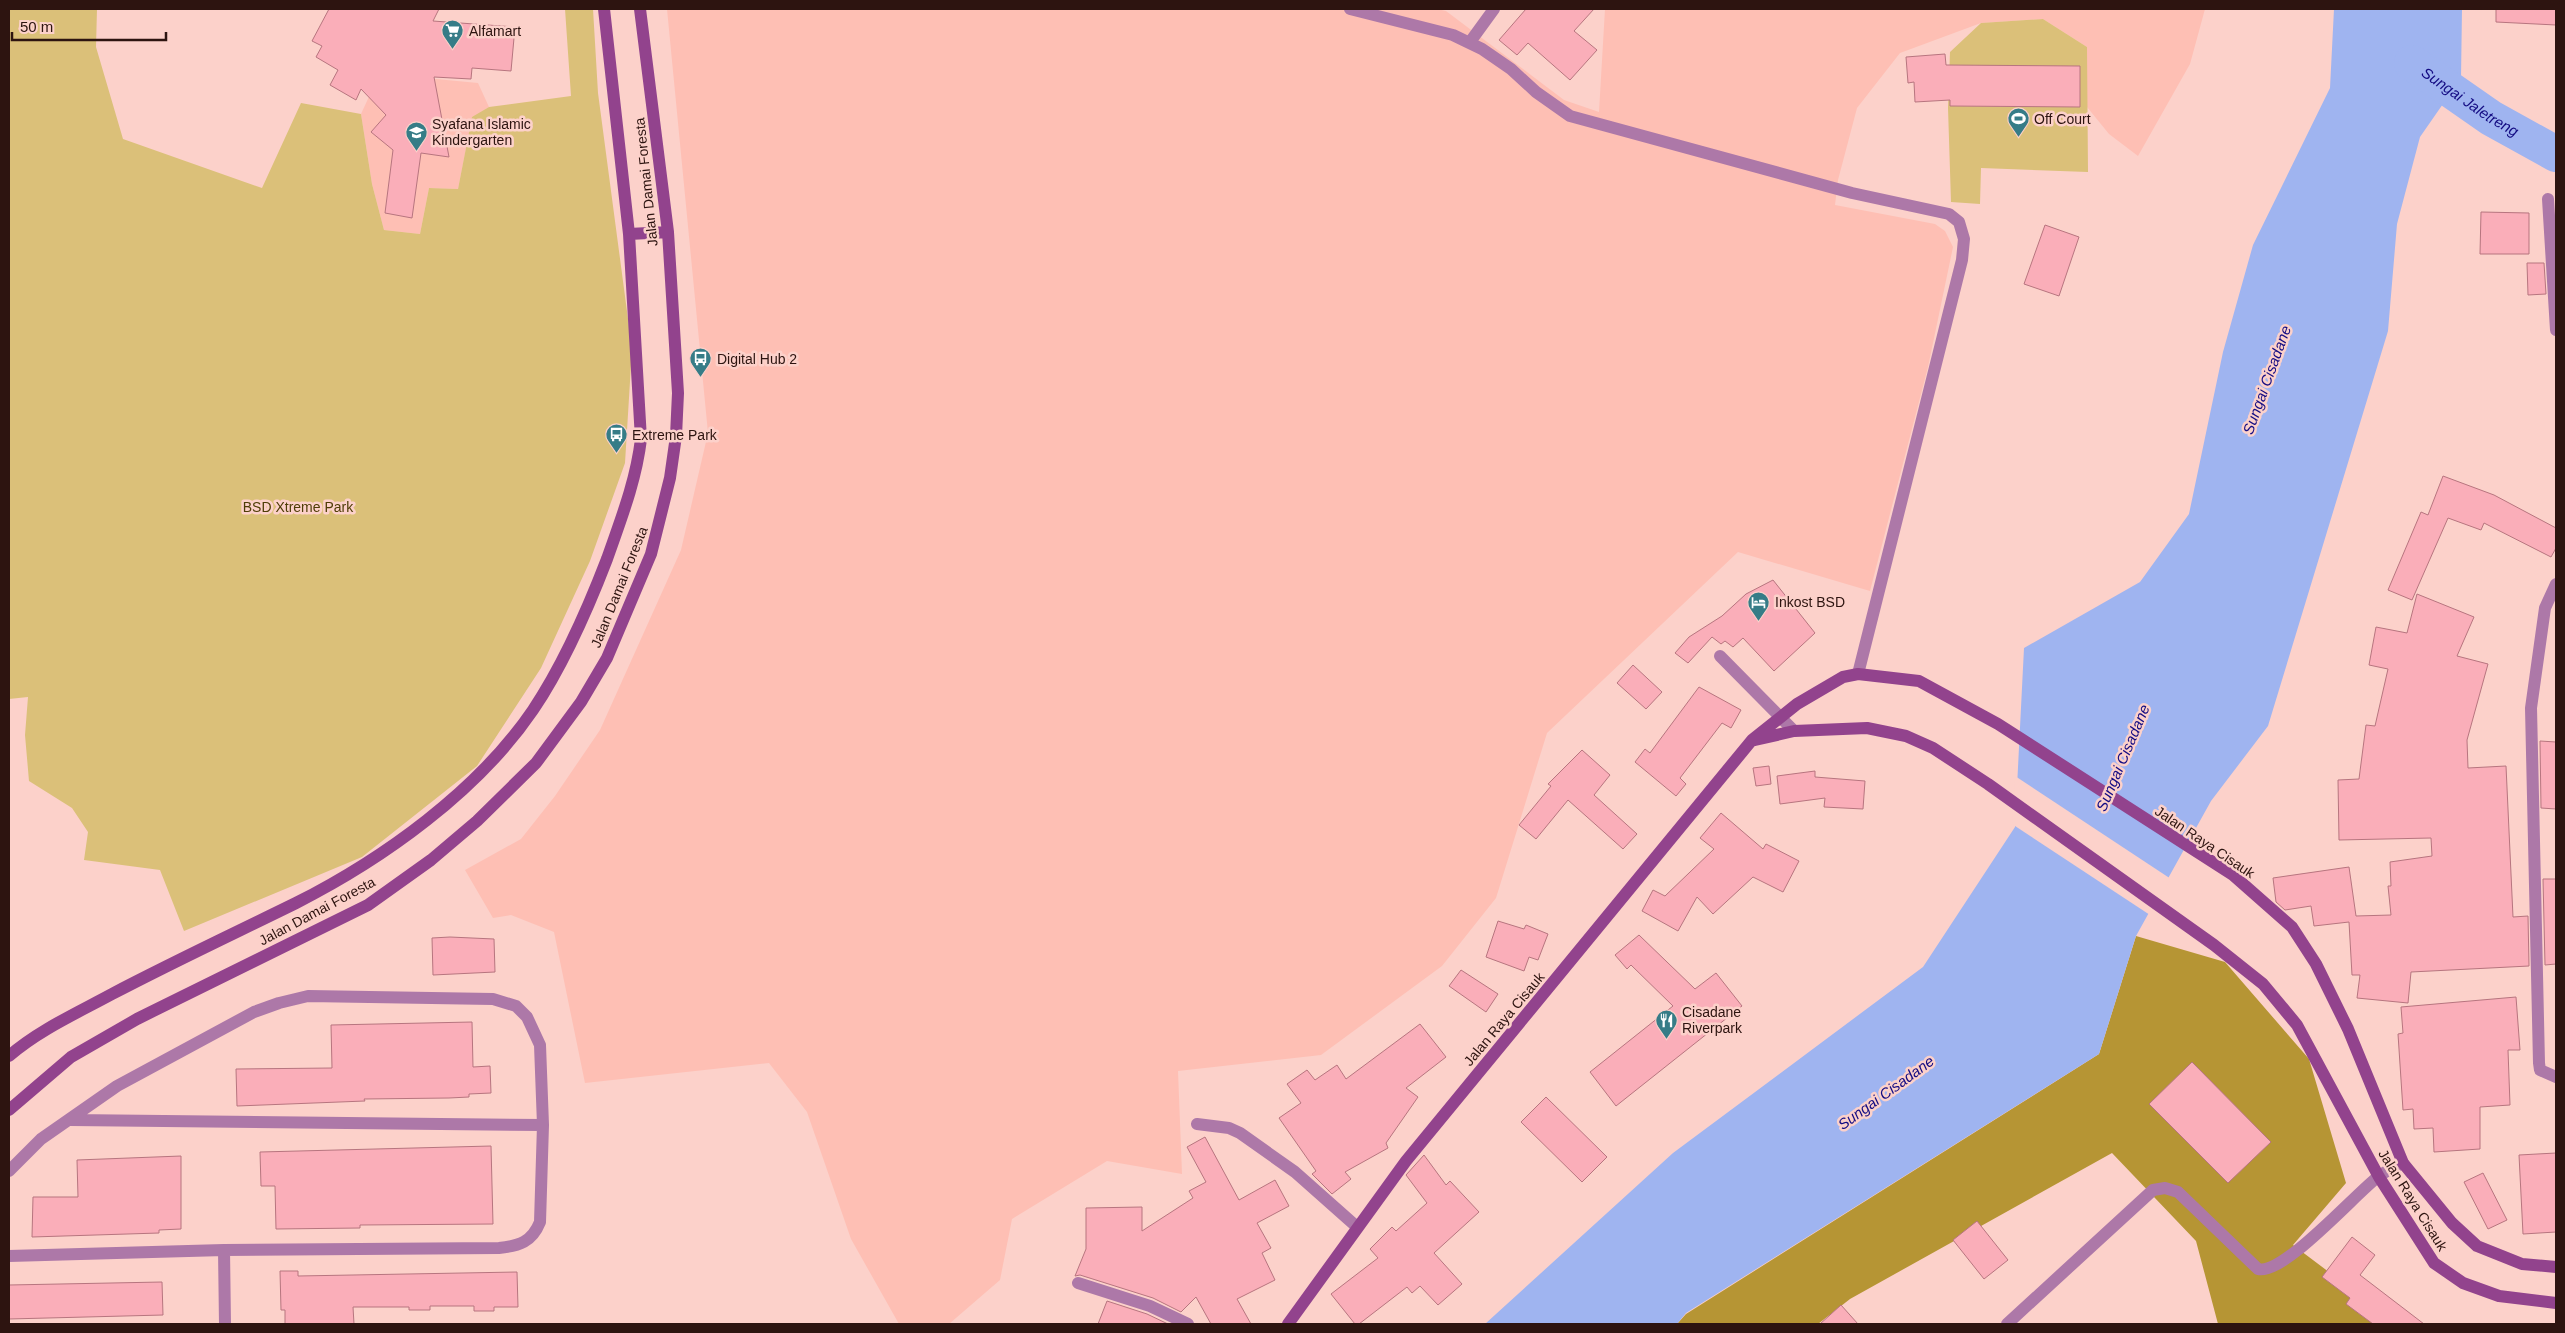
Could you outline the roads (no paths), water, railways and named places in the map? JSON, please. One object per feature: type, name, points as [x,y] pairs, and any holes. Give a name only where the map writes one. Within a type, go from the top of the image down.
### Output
[{"type":"main road","name":"Jalan Damai Foresta","points":[[9,1056],[50,1027],[170,964],[298,902],[347,876],[383,853],[434,815],[472,780],[532,712],[554,676],[594,592],[629,499],[638,463],[640,411],[629,234],[604,9]]},
{"type":"main road","name":"Jalan Damai Foresta","points":[[9,1110],[79,1052],[137,1019],[368,905],[432,860],[477,821],[536,763],[581,702],[607,658],[633,600],[661,519],[671,469],[678,394],[668,232],[640,9]]},
{"type":"main road","points":[[629,234],[668,232]]},
{"type":"main road","name":"Jalan Raya Cisauk","points":[[1288,1324],[1312,1294],[1357,1227],[1406,1161],[1752,740],[1780,716],[1827,684],[1843,677],[1858,674],[1919,681],[1998,724],[2233,875],[2292,927],[2316,964],[2348,1029],[2403,1163],[2452,1223],[2477,1246],[2522,1264],[2556,1267]]},
{"type":"main road","name":"Jalan Raya Cisauk","points":[[1752,740],[1794,731],[1867,728],[1906,736],[1932,748],[1988,784],[2214,945],[2263,984],[2297,1025],[2378,1177],[2434,1263],[2463,1283],[2499,1296],[2556,1303]]},
{"type":"street","points":[[1350,9],[1424,26],[1470,42],[1511,69],[1536,92],[1570,116],[1852,193],[1949,214],[1959,222],[1964,239],[1955,293],[1882,572],[1858,674]]},
{"type":"street","points":[[1470,42],[1494,9]]},
{"type":"street","points":[[2548,199],[2556,330]]},
{"type":"street","points":[[2556,584],[2545,608],[2531,708],[2539,1067],[2547,1074],[2556,1077]]},
{"type":"street","points":[[1720,656],[1794,731]]},
{"type":"street","points":[[9,1171],[41,1139],[71,1120],[117,1086],[254,1012],[279,1002],[308,996],[493,1000],[516,1006],[527,1017],[540,1045],[542,1125],[540,1222],[535,1234],[527,1242],[515,1247],[224,1250],[9,1256]]},
{"type":"street","points":[[71,1120],[542,1125]]},
{"type":"street","points":[[1197,1124],[1229,1128],[1240,1133],[1295,1172],[1357,1227]]},
{"type":"street","points":[[2007,1324],[2153,1190],[2165,1188],[2178,1192],[2258,1269],[2264,1270],[2274,1267],[2304,1245],[2378,1177],[2403,1163]]},
{"type":"street","points":[[224,1250],[225,1324]]},
{"type":"street","points":[[1078,1283],[1150,1306],[1188,1324]]},
{"type":"water","name":"Sungai Cisadane","points":[[2334,9],[2462,9],[2461,78],[2420,137],[2397,224],[2388,331],[2268,726],[2211,801],[2136,936],[2099,1054],[1686,1313],[1677,1324],[1485,1324],[1673,1153],[1923,967],[2015,827],[2024,648],[2140,582],[2189,514],[2223,352],[2253,245],[2330,88]]},
{"type":"waterway","name":"Sungai Jaletreng","points":[[2412,63],[2491,118],[2556,154]]},
{"type":"place","name":"Alfamart","points":[[453,50]]},
{"type":"place","name":"Off Court","points":[[2018,138]]},
{"type":"place","name":"Syafana Islamic Kindergarten","points":[[416,151]]},
{"type":"place","name":"Digital Hub 2","points":[[701,378]]},
{"type":"place","name":"Extreme Park","points":[[616,454]]},
{"type":"place","name":"Inkost BSD","points":[[1759,621]]},
{"type":"place","name":"Cisadane Riverpark","points":[[1666,1039]]},
{"type":"park label","name":"BSD Xtreme Park","points":[[298,507]]}]
